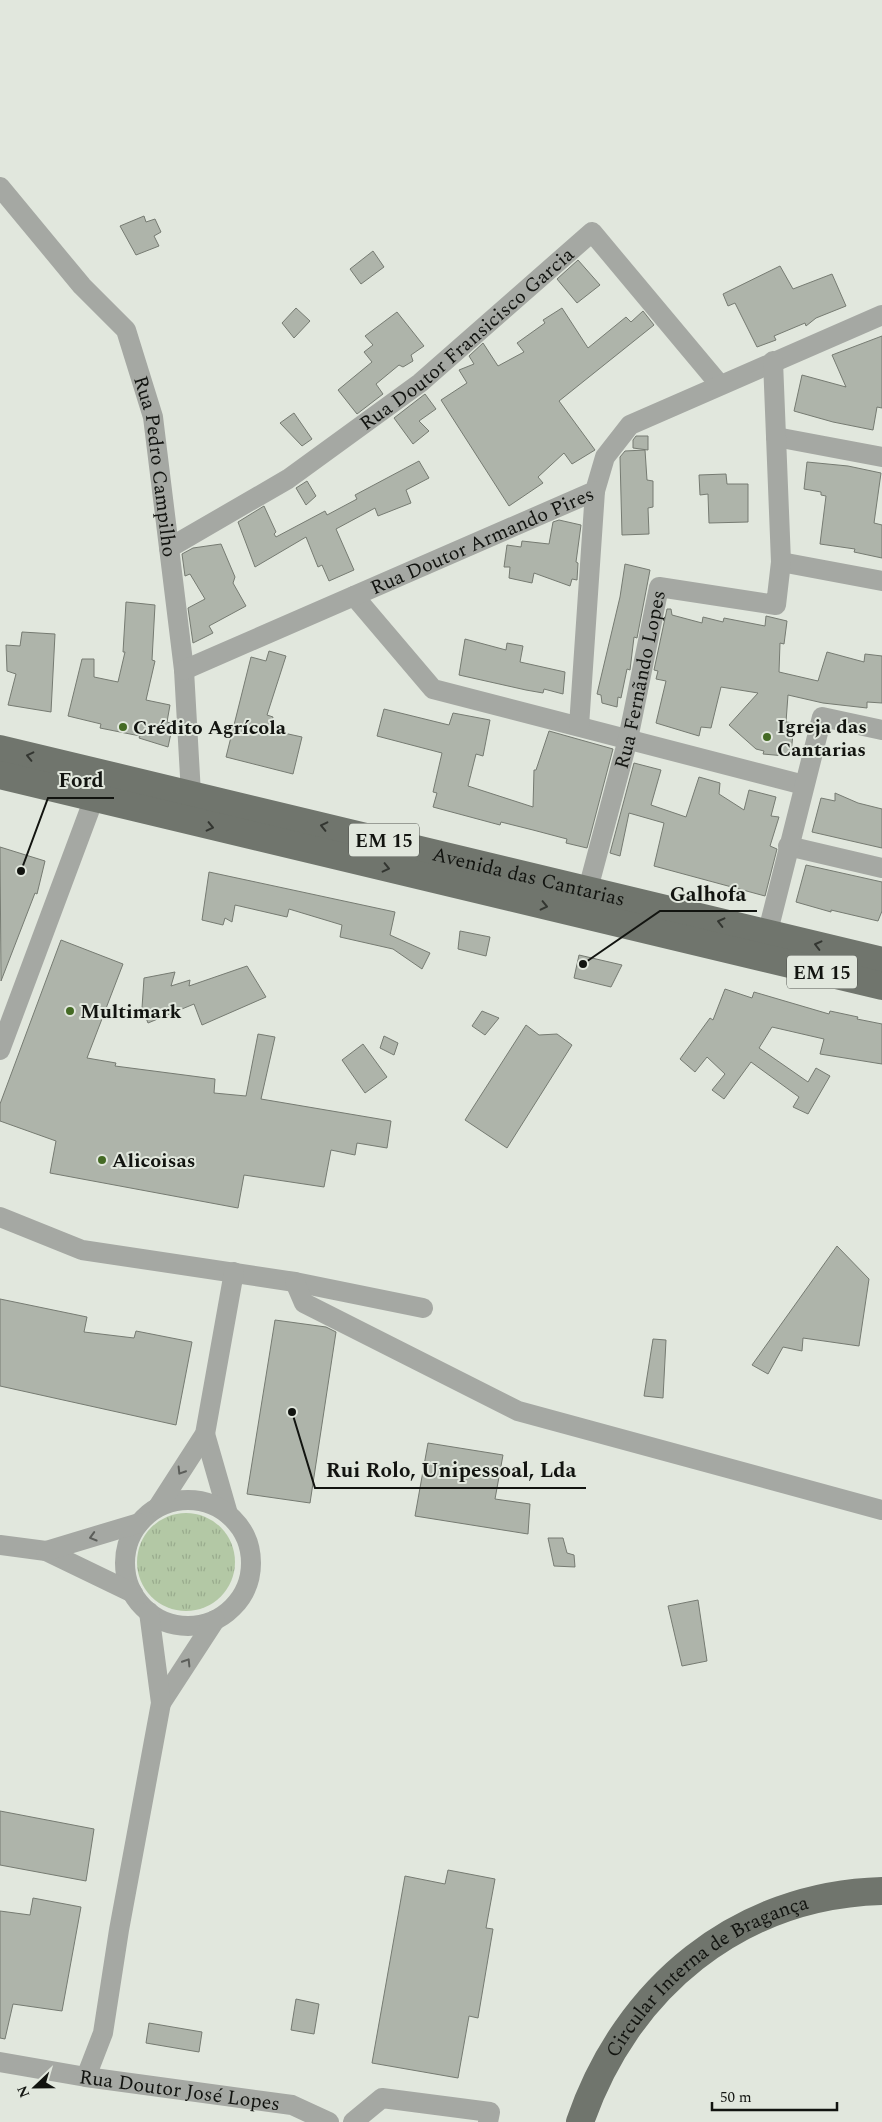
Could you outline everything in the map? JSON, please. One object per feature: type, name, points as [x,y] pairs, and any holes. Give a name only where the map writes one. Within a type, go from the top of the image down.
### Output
[{"type":"main road","name":"Avenida das Cantarias","points":[[0,748],[588,889],[765,945],[882,986]]},
{"type":"main road","name":"Avenida das Cantarias","points":[[0,775],[95,799],[765,945],[882,961]]},
{"type":"main road","points":[[95,799],[114,790],[197,807],[236,805]]},
{"type":"main road","name":"Circular Interna de Bragança","points":[[580,2122],[595,2081],[629,2023],[656,1990],[689,1961],[715,1943],[772,1913],[841,1894],[882,1890]]},
{"type":"main road","name":"Circular Interna de Bragança","points":[[591,2122],[603,2090],[627,2046],[646,2019],[682,1981],[731,1945],[768,1926],[825,1908],[862,1902],[882,1902]]},
{"type":"street","name":"Rua Pedro Campilho","points":[[0,187],[82,286],[126,330],[153,417],[184,670],[191,794]]},
{"type":"street","name":"Rua Doutor Fransicisco Garcia","points":[[169,548],[288,479],[420,383],[592,232],[720,385]]},
{"type":"street","name":"Rua Doutor Armando Pires","points":[[184,670],[595,491],[605,457],[630,425],[882,315]]},
{"type":"street","name":"Rua Fernãndo Lopes","points":[[588,889],[628,739],[659,586],[776,604],[781,562],[773,362]]},
{"type":"street","points":[[776,437],[882,457]]},
{"type":"street","points":[[579,726],[595,491]]},
{"type":"street","points":[[781,562],[882,581]]},
{"type":"street","points":[[354,596],[433,689],[804,785]]},
{"type":"street","points":[[765,945],[788,846],[822,717],[882,730]]},
{"type":"street","points":[[0,1050],[95,799],[103,773]]},
{"type":"street","points":[[788,846],[882,868]]},
{"type":"street","points":[[0,1217],[82,1250],[296,1282],[423,1308]]},
{"type":"street","points":[[158,1507],[176,1501],[194,1500],[212,1504],[228,1514],[242,1530],[250,1549],[251,1570],[241,1596],[232,1608],[215,1620],[195,1626],[178,1625],[163,1620],[149,1612],[133,1593],[127,1575],[126,1557],[130,1539],[139,1523],[158,1507],[205,1434],[234,1272]]},
{"type":"street","points":[[296,1282],[304,1303],[518,1412],[880,1507]]},
{"type":"street","points":[[205,1434],[228,1514]]},
{"type":"street","points":[[46,1550],[139,1523]]},
{"type":"street","points":[[0,1545],[46,1550],[133,1593]]},
{"type":"street","points":[[86,2077],[104,2033],[119,1930],[161,1704],[149,1612]]},
{"type":"street","points":[[161,1704],[215,1620]]},
{"type":"street","name":"Rua Doutor José Lopes","points":[[0,2062],[86,2077],[292,2105],[329,2122]]},
{"type":"street","points":[[353,2122],[382,2098],[490,2112],[488,2122]]},
{"type":"green space","points":[[186,1513],[205,1517],[221,1527],[231,1543],[235,1562],[231,1581],[221,1597],[205,1607],[186,1611],[167,1607],[151,1597],[141,1581],[137,1562],[141,1543],[151,1527],[167,1517]]},
{"type":"building","points":[[144,216],[146,222],[155,219],[161,232],[154,236],[159,246],[136,255],[120,226]]},
{"type":"building","points":[[373,251],[384,267],[361,284],[350,269]]},
{"type":"building","points":[[578,260],[600,285],[577,303],[557,279]]},
{"type":"building","points":[[780,266],[793,289],[832,274],[846,306],[816,318],[806,326],[805,323],[774,336],[776,340],[757,347],[735,303],[728,306],[723,294]]},
{"type":"building","points":[[296,308],[310,321],[294,338],[282,323]]},
{"type":"building","points":[[562,308],[588,348],[626,317],[631,322],[643,311],[654,325],[559,401],[595,450],[572,464],[564,453],[538,477],[543,483],[509,506],[441,400],[467,383],[459,370],[474,364],[469,356],[483,343],[498,366],[524,352],[517,343],[545,323],[543,320]]},
{"type":"building","points":[[397,312],[424,346],[411,355],[413,361],[403,367],[399,365],[376,384],[383,394],[357,414],[338,390],[372,362],[364,352],[373,345],[365,336]]},
{"type":"building","points":[[882,336],[882,408],[877,407],[873,430],[833,422],[794,411],[802,375],[846,387],[832,355]]},
{"type":"building","points":[[425,394],[436,409],[419,421],[429,431],[413,444],[394,418]]},
{"type":"building","points":[[294,413],[312,439],[302,446],[280,423]]},
{"type":"building","points":[[636,436],[648,436],[648,450],[633,448],[633,440]]},
{"type":"building","points":[[645,450],[647,480],[653,481],[653,507],[648,508],[649,534],[622,535],[620,457],[625,451]]},
{"type":"building","points":[[419,461],[429,478],[406,490],[411,503],[378,516],[375,508],[336,529],[354,570],[329,581],[322,565],[318,567],[306,537],[255,567],[238,522],[264,506],[276,532],[274,534],[276,537],[325,511],[327,515],[357,499],[355,495]]},
{"type":"building","points":[[807,462],[848,466],[881,473],[874,523],[882,525],[882,558],[854,552],[855,549],[820,544],[826,496],[821,495],[821,492],[804,489]]},
{"type":"building","points":[[726,474],[727,484],[748,484],[748,522],[709,523],[708,494],[700,495],[699,475]]},
{"type":"building","points":[[307,481],[316,496],[306,505],[296,488]]},
{"type":"building","points":[[559,520],[581,525],[576,562],[578,563],[577,580],[572,579],[570,586],[534,573],[532,583],[509,578],[510,567],[504,567],[507,545],[521,547],[522,541],[549,544],[553,522]]},
{"type":"building","points":[[221,544],[235,577],[233,583],[246,606],[209,626],[213,633],[193,643],[188,608],[205,599],[190,574],[185,576],[182,554],[193,548]]},
{"type":"building","points":[[625,564],[650,570],[637,638],[634,637],[630,670],[627,669],[621,698],[618,697],[617,707],[602,703],[601,695],[597,694],[620,597]]},
{"type":"building","points":[[126,602],[155,605],[152,660],[155,661],[146,700],[170,705],[167,722],[173,724],[168,747],[139,738],[140,736],[100,728],[101,724],[68,716],[82,659],[94,659],[94,677],[118,682],[125,652],[123,652]]},
{"type":"building","points":[[667,609],[671,609],[672,615],[702,623],[703,617],[723,622],[724,618],[765,626],[766,616],[787,621],[784,644],[780,643],[779,672],[818,681],[827,652],[864,662],[865,654],[882,656],[882,703],[867,702],[867,708],[823,703],[788,695],[786,722],[794,723],[791,754],[785,756],[763,754],[764,751],[756,749],[729,725],[758,693],[721,687],[711,728],[701,727],[699,736],[656,723],[666,681],[656,679],[658,671],[654,670]]},
{"type":"building","points":[[22,632],[55,634],[51,712],[8,705],[16,674],[7,671],[6,645],[20,646]]},
{"type":"building","points":[[465,639],[506,650],[507,643],[523,646],[520,662],[565,672],[563,694],[544,689],[543,693],[526,690],[459,675]]},
{"type":"building","points":[[269,651],[286,656],[267,715],[273,717],[270,730],[302,737],[293,774],[226,757],[251,657],[266,661]]},
{"type":"building","points":[[384,709],[449,725],[453,713],[490,720],[483,756],[476,754],[468,786],[533,807],[534,770],[536,770],[549,731],[613,749],[587,848],[566,843],[567,839],[501,822],[500,825],[433,807],[437,793],[433,792],[442,753],[377,736]]},
{"type":"building","points":[[634,763],[661,770],[651,805],[686,817],[699,777],[720,783],[719,794],[744,810],[749,790],[776,797],[771,816],[779,817],[770,846],[777,849],[765,896],[654,866],[664,823],[629,813],[620,856],[610,853]]},
{"type":"building","points":[[835,793],[858,803],[882,809],[882,848],[812,832],[821,798],[835,801]]},
{"type":"building","points":[[0,847],[45,861],[37,894],[35,893],[1,981]]},
{"type":"building","points":[[806,865],[882,882],[882,911],[878,921],[831,910],[831,912],[796,902]]},
{"type":"building","points":[[209,872],[395,912],[390,935],[430,953],[422,969],[393,949],[340,937],[342,925],[289,909],[287,917],[235,905],[232,922],[225,918],[223,925],[202,920]]},
{"type":"building","points":[[460,931],[490,937],[486,956],[458,949]]},
{"type":"building","points":[[61,940],[123,964],[87,1058],[116,1063],[115,1066],[215,1079],[214,1093],[246,1096],[258,1034],[275,1037],[261,1099],[391,1121],[387,1148],[357,1143],[355,1155],[331,1150],[324,1187],[244,1175],[238,1208],[50,1173],[56,1141],[0,1121],[0,1104]]},
{"type":"building","points":[[579,955],[622,965],[611,987],[574,978]]},
{"type":"building","points":[[247,966],[266,997],[202,1025],[194,1004],[148,1023],[142,1008],[144,978],[175,972],[171,986],[190,980],[189,986]]},
{"type":"building","points":[[725,989],[752,998],[754,992],[829,1014],[830,1011],[882,1024],[882,1064],[820,1054],[824,1039],[772,1027],[759,1048],[808,1082],[816,1068],[830,1076],[808,1114],[793,1107],[799,1097],[751,1062],[724,1099],[712,1090],[725,1074],[707,1057],[695,1072],[680,1059],[710,1018],[713,1020]]},
{"type":"building","points":[[482,1011],[499,1018],[485,1035],[472,1026]]},
{"type":"building","points":[[526,1025],[539,1035],[557,1034],[572,1045],[507,1148],[465,1120]]},
{"type":"building","points":[[384,1036],[398,1043],[394,1055],[380,1048]]},
{"type":"building","points":[[363,1044],[387,1077],[365,1093],[342,1060]]},
{"type":"building","points":[[837,1246],[869,1279],[859,1346],[803,1338],[802,1351],[783,1347],[768,1374],[752,1365]]},
{"type":"building","points":[[0,1299],[87,1317],[84,1332],[134,1338],[136,1331],[192,1342],[176,1425],[0,1386]]},
{"type":"building","points":[[275,1320],[326,1327],[336,1332],[310,1503],[247,1494]]},
{"type":"building","points":[[653,1339],[666,1340],[663,1398],[644,1396]]},
{"type":"building","points":[[428,1443],[503,1455],[495,1499],[530,1504],[528,1534],[415,1516]]},
{"type":"building","points":[[548,1538],[563,1538],[567,1553],[574,1555],[575,1567],[554,1566]]},
{"type":"building","points":[[698,1600],[707,1661],[682,1666],[668,1606]]},
{"type":"building","points":[[0,1811],[94,1829],[86,1881],[0,1865]]},
{"type":"building","points":[[448,1870],[495,1879],[486,1928],[493,1929],[478,2018],[469,2016],[458,2078],[372,2063],[405,1876],[445,1884]]},
{"type":"building","points":[[33,1898],[81,1907],[62,2011],[13,2004],[5,2039],[0,2038],[0,1911],[30,1915]]},
{"type":"building","points":[[296,1999],[319,2004],[314,2034],[291,2030]]},
{"type":"building","points":[[149,2023],[202,2032],[199,2052],[146,2043]]},
{"type":"place","name":"Crédito Agrícola","points":[[123,727]]},
{"type":"place","name":"Igreja das Cantarias","points":[[767,737]]},
{"type":"place","name":"Ford","points":[[21,871]]},
{"type":"place","name":"Galhofa","points":[[583,964]]},
{"type":"place","name":"Multimark","points":[[70,1011]]},
{"type":"place","name":"Alicoisas","points":[[102,1160]]},
{"type":"place","name":"Rui Rolo, Unipessoal, Lda","points":[[292,1412]]}]
